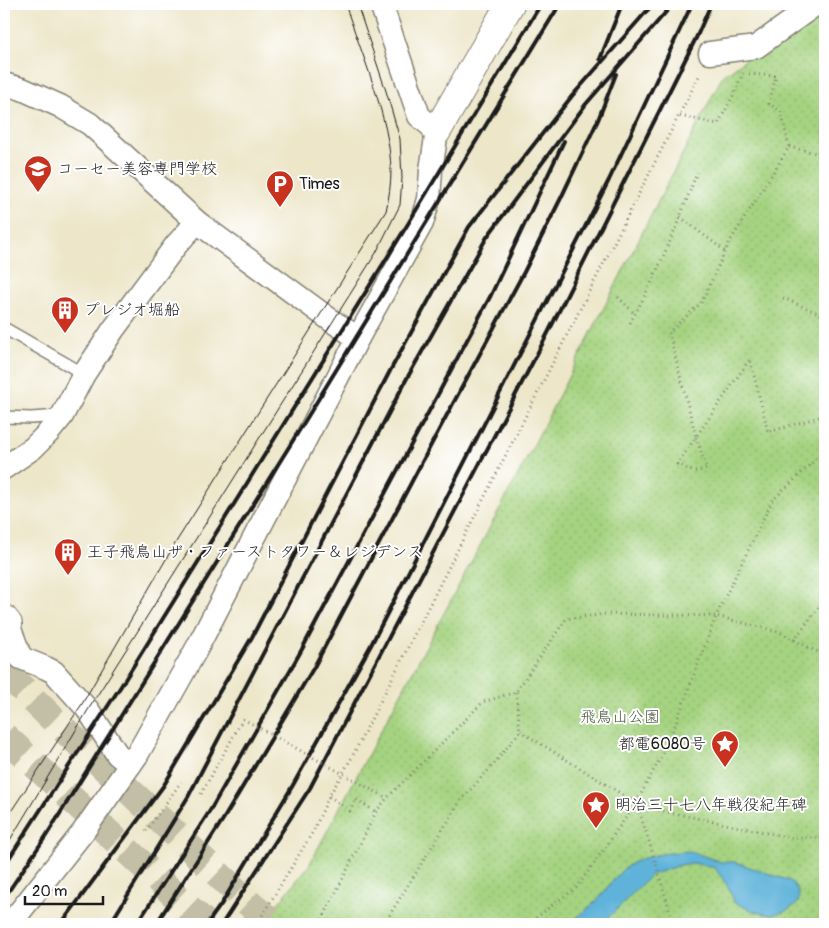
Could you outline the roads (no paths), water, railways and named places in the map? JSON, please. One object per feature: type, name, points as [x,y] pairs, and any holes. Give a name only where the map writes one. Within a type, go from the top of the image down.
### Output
[{"type":"street","points":[[381,4],[419,116],[437,131]]},
{"type":"street","points":[[10,924],[82,832],[137,756],[196,648],[358,338],[422,223],[429,199],[437,131],[510,4]]},
{"type":"street","points":[[710,53],[756,47],[816,4]]},
{"type":"street","points":[[4,84],[22,89],[60,106],[90,124],[197,222],[358,338]]},
{"type":"street","points":[[4,468],[33,448],[62,416],[84,374],[113,330],[176,245],[197,222]]},
{"type":"street","points":[[6,622],[21,658],[54,672],[88,710],[117,754],[130,765]]},
{"type":"lane","points":[[4,328],[84,374]]},
{"type":"lane","points":[[4,417],[62,416]]},
{"type":"lane","points":[[4,652],[6,622]]},
{"type":"water","points":[[689,851],[721,862],[735,862],[790,881],[798,891],[798,903],[781,913],[758,913],[734,902],[729,888],[715,868],[693,863],[680,865],[651,875],[602,924],[568,924],[596,901],[624,868],[650,856]]},
{"type":"tunnel","points":[[4,671],[252,906],[274,924]]},
{"type":"tunnel","points":[[4,736],[206,924]]},
{"type":"tram line","points":[[4,822],[82,704],[176,542],[386,211],[391,170],[386,129],[374,86],[345,4]]},
{"type":"tram line","points":[[4,850],[88,710],[376,253],[400,205],[402,178],[400,139],[357,4]]},
{"type":"railway","points":[[4,866],[121,686],[403,232],[541,4]]},
{"type":"railway","points":[[4,898],[46,836],[297,434],[560,4]]},
{"type":"railway","points":[[600,59],[622,4]]},
{"type":"railway","points":[[61,924],[164,785],[252,637],[390,371],[469,227],[572,96],[653,4]]},
{"type":"railway","points":[[110,924],[188,797],[406,380],[487,237],[586,104],[673,4]]},
{"type":"railway","points":[[207,924],[222,903],[293,785],[371,645],[609,180],[692,4]]},
{"type":"railway","points":[[222,924],[310,788],[549,331],[697,36],[711,4]]},
{"type":"railway","points":[[156,924],[224,818],[314,667],[524,272],[598,120],[616,74]]},
{"type":"railway","points":[[137,924],[211,809],[301,651],[491,295],[564,141]]},
{"type":"place","name":"コーセー美容専門学校","points":[[38,193]]},
{"type":"place","name":"Times","points":[[280,208]]},
{"type":"place","name":"プレジオ堀船","points":[[65,334]]},
{"type":"place","name":"王子飛鳥山ザ・ファーストタワー＆レジデンス","points":[[68,576]]},
{"type":"place","name":"都電6080号","points":[[725,768]]},
{"type":"place","name":"明治三十七八年戦役紀年碑","points":[[596,829]]},
{"type":"park label","name":"飛鳥山公園","points":[[620,717]]}]
